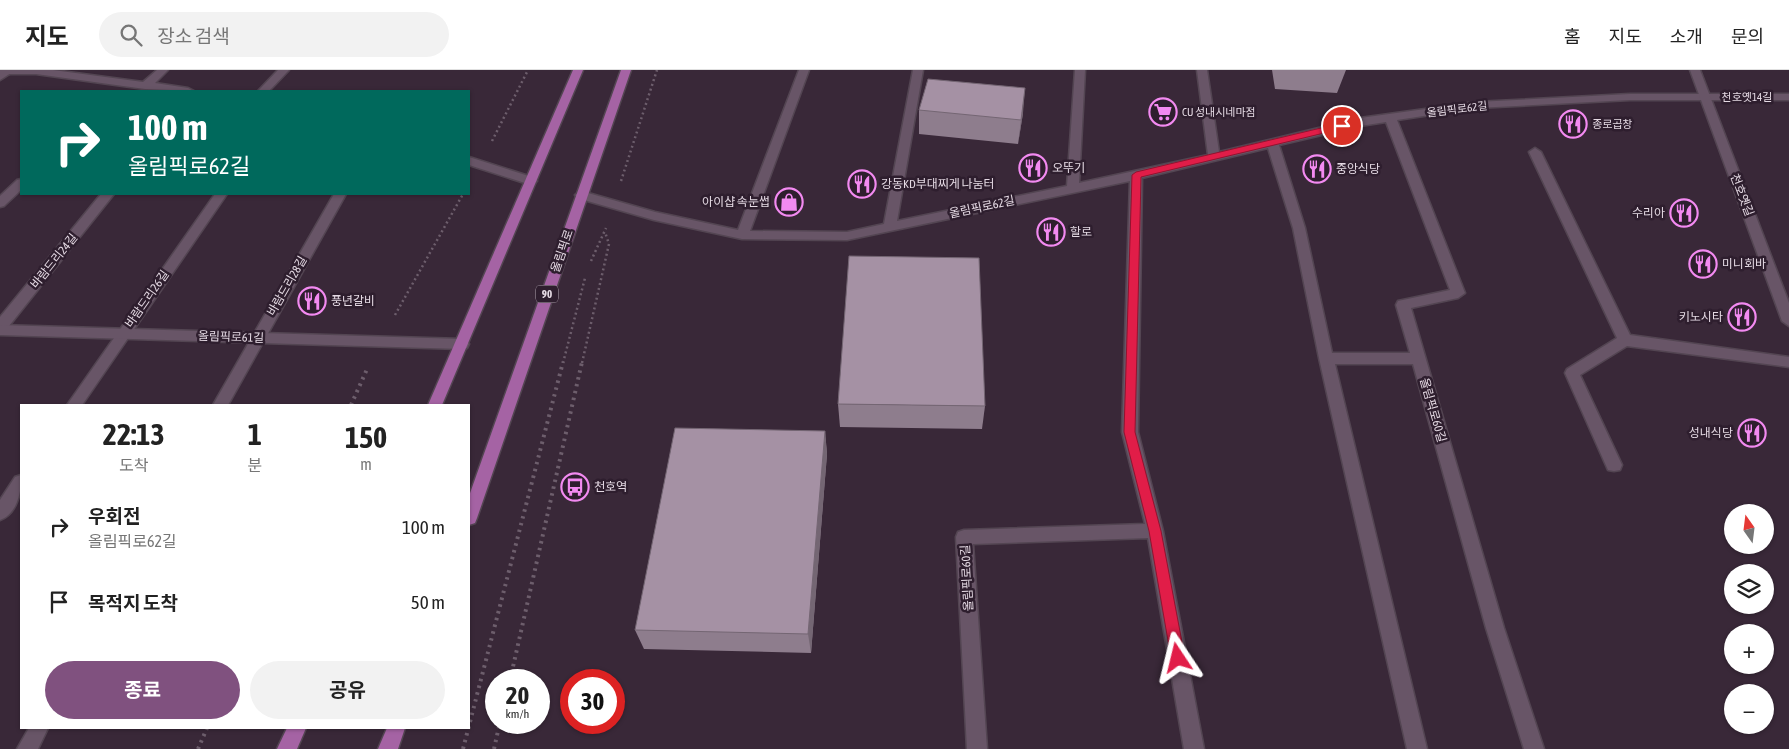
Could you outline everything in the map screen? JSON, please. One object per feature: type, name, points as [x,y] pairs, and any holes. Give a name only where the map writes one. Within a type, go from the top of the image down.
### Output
[{"type":"main road","points":[[435,404],[578,70]]},
{"type":"main road","name":"올림픽로","points":[[470,515],[626,70]]},
{"type":"main road","points":[[287,749],[297,729]]},
{"type":"main road","points":[[388,749],[396,729]]},
{"type":"street","points":[[145,86],[163,70]]},
{"type":"street","points":[[265,90],[284,70]]},
{"type":"street","points":[[742,235],[804,70]]},
{"type":"street","points":[[890,227],[918,70]]},
{"type":"street","points":[[1073,187],[1080,70]]},
{"type":"street","points":[[1202,70],[1214,157]]},
{"type":"street","name":"천호옛길","points":[[1695,70],[1789,321]]},
{"type":"street","points":[[3,73],[37,71],[122,88],[145,86],[179,90]]},
{"type":"street","name":"천호옛14길","points":[[1705,97],[1789,96]]},
{"type":"street","name":"올림픽로62길","points":[[581,195],[654,216],[742,235],[847,236],[1136,175],[1360,122],[1390,117],[1486,105],[1630,97],[1705,97]]},
{"type":"street","name":"올림픽로60길","points":[[1390,117],[1458,293],[1403,305],[1496,628],[1534,749]]},
{"type":"street","points":[[1272,143],[1298,228],[1326,358],[1417,749]]},
{"type":"street","points":[[1535,152],[1625,340]]},
{"type":"street","points":[[474,162],[531,181]]},
{"type":"street","points":[[1136,175],[1130,432],[1155,531],[1194,749]]},
{"type":"street","points":[[0,203],[20,184]]},
{"type":"street","name":"바람드리24길","points":[[0,328],[107,195]]},
{"type":"street","name":"바람드리26길","points":[[75,404],[220,195]]},
{"type":"street","name":"바람드리28길","points":[[221,404],[339,195]]},
{"type":"street","name":"올림픽로61길","points":[[0,328],[462,344]]},
{"type":"street","points":[[1614,465],[1572,373],[1625,340],[1789,362]]},
{"type":"street","points":[[1326,358],[1419,359]]},
{"type":"street","points":[[0,513],[20,483]]},
{"type":"street","name":"올림픽로60길","points":[[977,749],[964,537],[1155,531]]},
{"type":"street","points":[[27,749],[38,729]]},
{"type":"path","points":[[474,162],[528,70]]},
{"type":"path","points":[[588,267],[605,231],[657,70]]},
{"type":"path","points":[[351,404],[380,341],[462,195]]},
{"type":"path","points":[[512,669],[609,244],[605,231]]},
{"type":"path","points":[[470,722],[585,276]]},
{"type":"path","points":[[198,749],[207,729]]},
{"type":"path","points":[[463,749],[468,729]]},
{"type":"path","points":[[494,749],[497,734]]},
{"type":"building","points":[[928,79],[1025,88],[1021,120],[919,110]]},
{"type":"building","points":[[849,256],[979,258],[985,406],[838,404]]},
{"type":"building","points":[[675,428],[825,431],[808,634],[635,630]]},
{"type":"place","name":"CU 성내시네마점","points":[[1163,112]]},
{"type":"place","name":"종로곱창","points":[[1573,124]]},
{"type":"place","name":"오뚜기","points":[[1033,168]]},
{"type":"place","name":"중앙식당","points":[[1317,169]]},
{"type":"place","name":"강동KD부대찌게 나눔터","points":[[862,184]]},
{"type":"place","name":"아이샵 속눈썹","points":[[789,202]]},
{"type":"place","name":"수리아","points":[[1684,213]]},
{"type":"place","name":"할로","points":[[1051,232]]},
{"type":"place","name":"미니회바","points":[[1703,264]]},
{"type":"place","name":"풍년갈비","points":[[312,301]]},
{"type":"place","name":"키노시타","points":[[1742,317]]},
{"type":"place","name":"성내식당","points":[[1752,433]]},
{"type":"place","name":"천호역","points":[[575,487]]},
{"type":"route","points":[[1178,658],[1155,531],[1130,432],[1136,175],[1342,126]]}]
